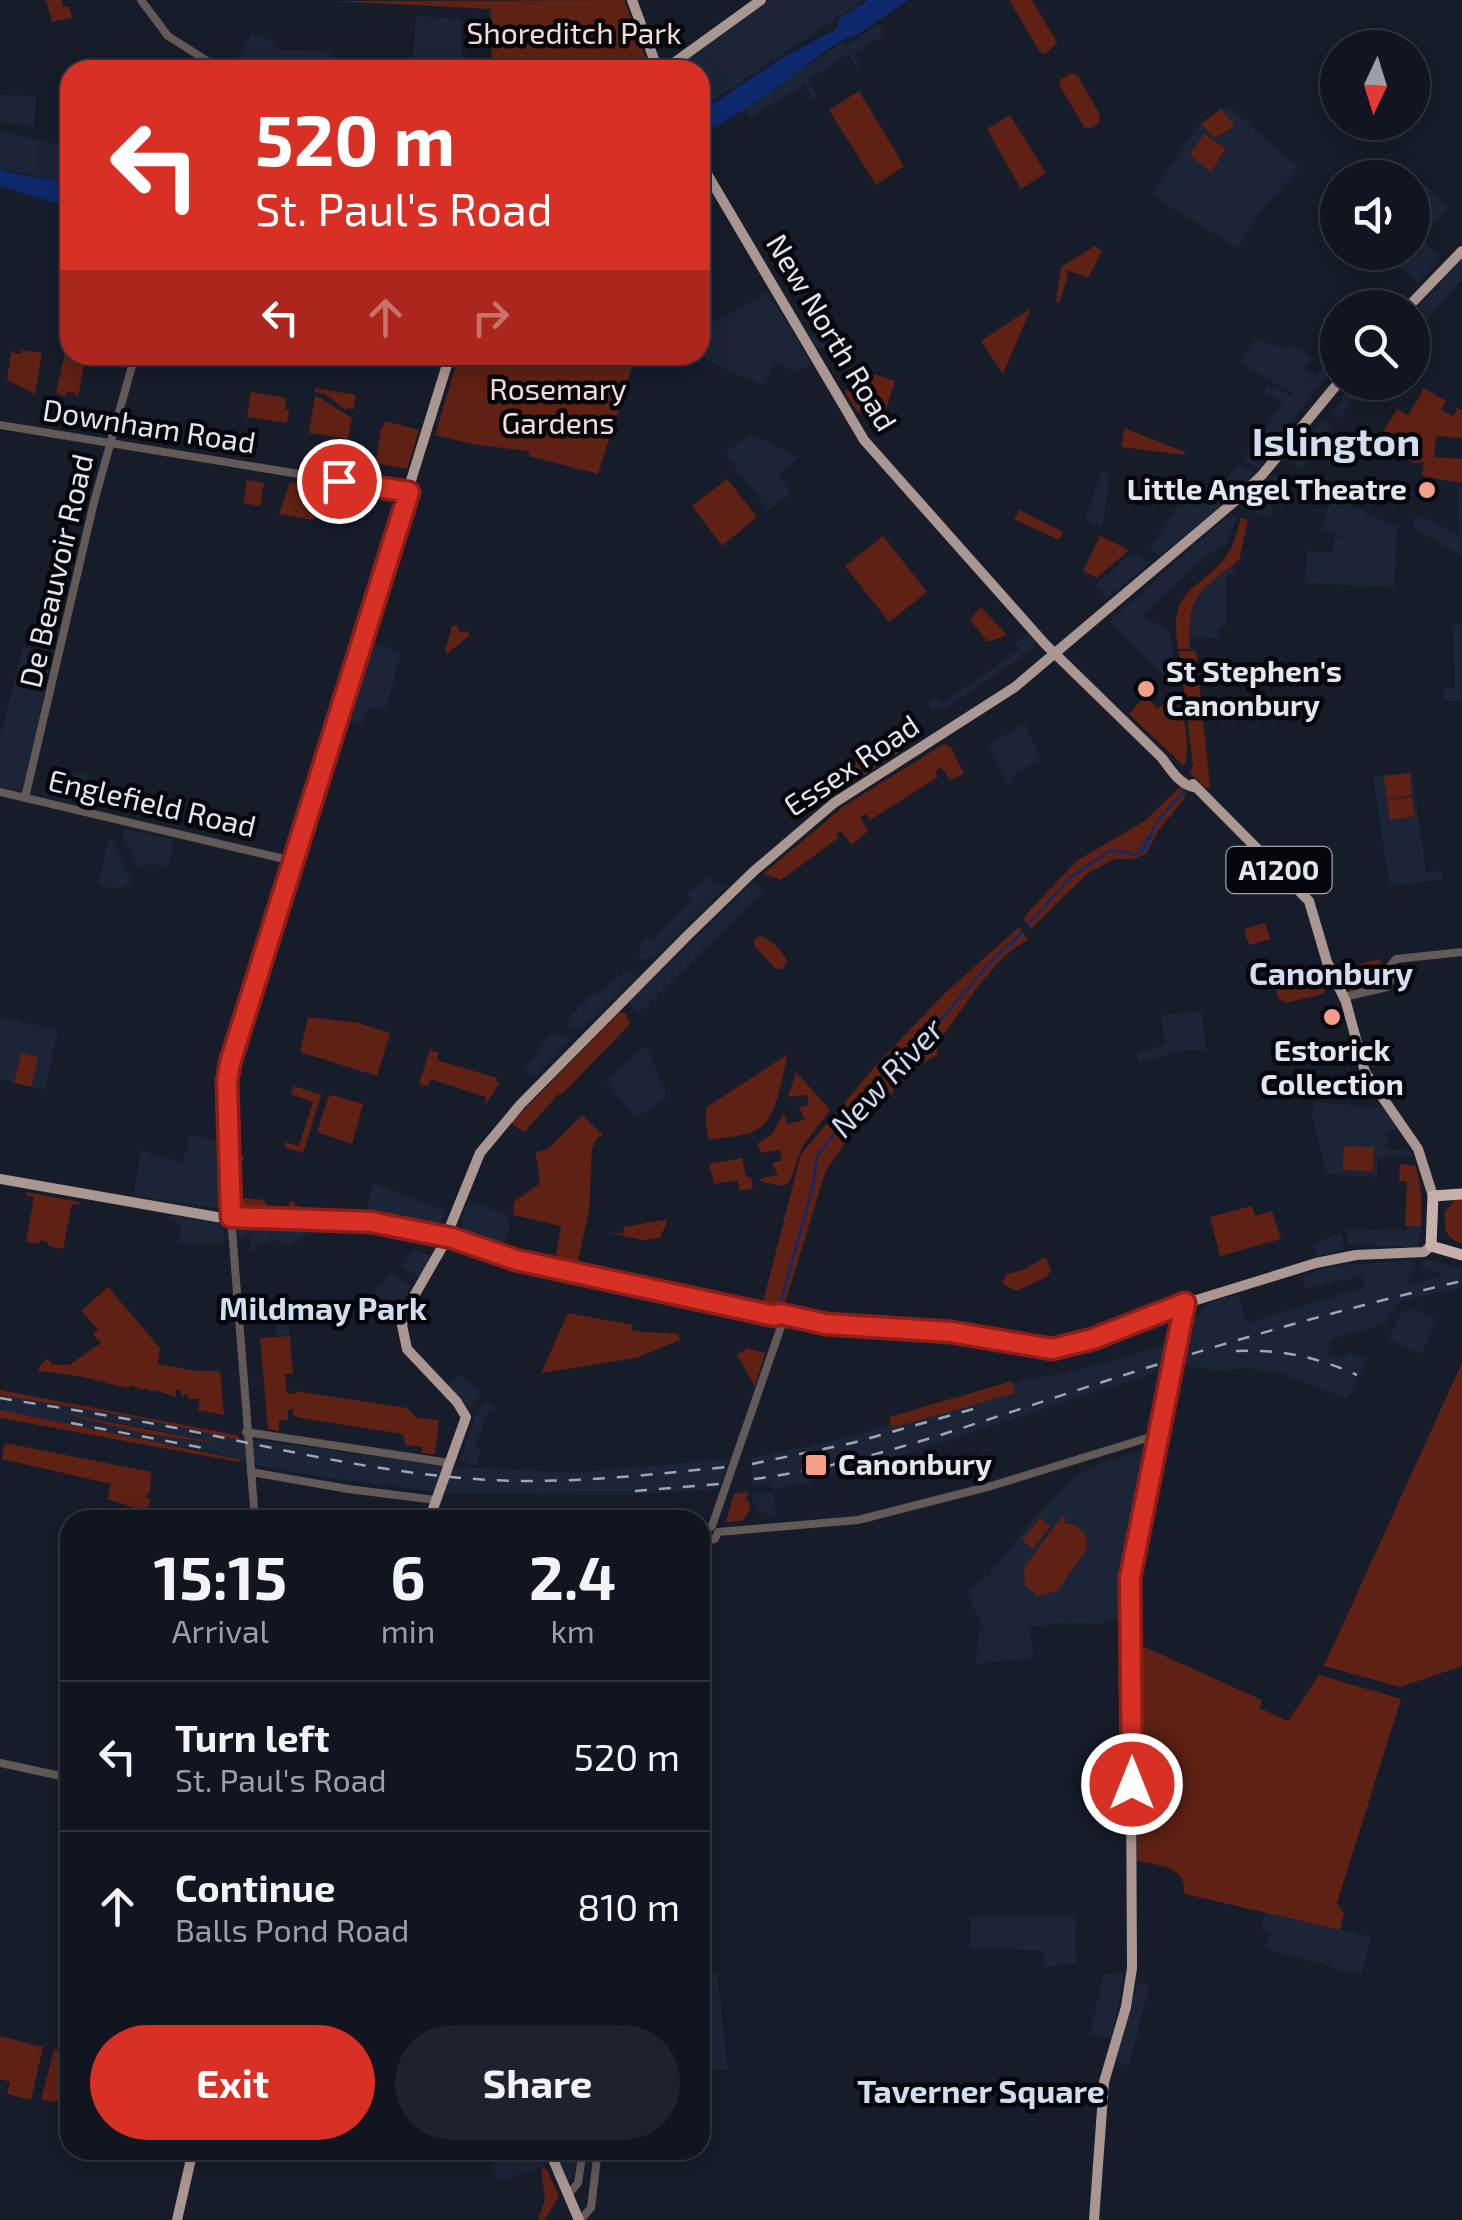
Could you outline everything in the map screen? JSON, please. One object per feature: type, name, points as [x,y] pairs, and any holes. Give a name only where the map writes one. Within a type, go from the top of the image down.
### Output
[{"type":"highway","points":[[1442,1250],[1434,1230],[1433,1196],[1462,1194]]},
{"type":"main road","points":[[632,0],[657,60]]},
{"type":"main road","points":[[676,60],[761,0]]},
{"type":"main road","name":"New North Road","points":[[710,179],[864,440],[1055,653]]},
{"type":"main road","points":[[1424,290],[1462,251]]},
{"type":"main road","points":[[231,1217],[228,1072],[447,365]]},
{"type":"main road","name":"Essex Road","points":[[450,1464],[464,1427],[464,1411],[407,1349],[402,1325],[480,1153],[501,1126],[754,871],[834,802],[999,698],[1055,653],[1262,475],[1325,400]]},
{"type":"main road","name":"A1200","points":[[1055,653],[1162,758],[1192,782],[1309,901],[1326,962],[1344,997],[1365,1072],[1418,1149],[1433,1196]]},
{"type":"main road","points":[[0,1178],[170,1210],[231,1217],[362,1220],[445,1237],[516,1260],[766,1308],[826,1324],[951,1332],[1052,1349],[1093,1339],[1185,1303],[1333,1259],[1442,1250]]},
{"type":"main road","points":[[454,1214],[464,1242]]},
{"type":"main road","points":[[1183,1322],[1204,1298]]},
{"type":"main road","points":[[1094,2220],[1104,2082],[1126,2007],[1132,1965],[1130,1585],[1185,1303]]},
{"type":"main road","points":[[432,1510],[450,1464]]},
{"type":"main road","points":[[178,2220],[191,2160]]},
{"type":"main road","points":[[552,2160],[580,2220]]},
{"type":"street","points":[[141,0],[172,39],[200,60]]},
{"type":"street","name":"De Beauvoir Road","points":[[25,798],[94,502],[132,365]]},
{"type":"street","name":"Downham Road","points":[[0,425],[409,492]]},
{"type":"street","name":"Englefield Road","points":[[0,792],[293,860]]},
{"type":"street","points":[[1344,997],[1387,987],[1394,960],[1462,952]]},
{"type":"street","points":[[231,1217],[254,1510]]},
{"type":"street","points":[[715,1529],[783,1315]]},
{"type":"street","points":[[246,1435],[450,1464]]},
{"type":"street","points":[[710,1528],[858,1520],[1025,1476],[1133,1441],[1156,1438]]},
{"type":"street","points":[[250,1468],[348,1489],[437,1496]]},
{"type":"street","points":[[0,1763],[60,1776]]},
{"type":"street","points":[[568,2195],[578,2183],[581,2160]]},
{"type":"street","points":[[580,2220],[591,2208],[597,2160]]},
{"type":"shaded area","points":[[769,0],[864,0],[710,102],[710,60],[686,60]]},
{"type":"shaded area","points":[[416,16],[461,19],[462,60],[412,60]]},
{"type":"shaded area","points":[[879,23],[884,34],[853,54],[862,69],[859,71],[848,54],[807,81],[817,97],[814,100],[804,85],[750,118],[745,110],[843,41],[846,45]]},
{"type":"shaded area","points":[[252,32],[275,44],[275,50],[331,51],[331,60],[238,60]]},
{"type":"shaded area","points":[[0,95],[36,96],[34,128],[0,122]]},
{"type":"shaded area","points":[[1223,107],[1229,107],[1299,168],[1263,208],[1237,248],[1152,195],[1197,127]]},
{"type":"shaded area","points":[[0,132],[60,145],[60,182],[0,168]]},
{"type":"shaded area","points":[[1430,189],[1450,206],[1430,228]]},
{"type":"shaded area","points":[[1430,248],[1441,259],[1418,283],[1404,270],[1430,270]]},
{"type":"shaded area","points":[[1462,258],[1462,279],[1430,316],[1430,294]]},
{"type":"shaded area","points":[[768,292],[811,363],[796,372],[775,363],[764,386],[710,362],[710,323]]},
{"type":"shaded area","points":[[824,330],[833,343],[853,350],[851,358],[813,346],[808,338]]},
{"type":"shaded area","points":[[1256,338],[1275,346],[1301,348],[1312,359],[1304,368],[1315,377],[1320,371],[1320,386],[1258,469],[1243,460],[1283,402],[1264,391],[1267,384],[1290,396],[1293,393],[1240,363]]},
{"type":"shaded area","points":[[1341,400],[1353,400],[1339,419],[1332,415]]},
{"type":"shaded area","points":[[1323,420],[1331,425],[1301,470],[1290,460]]},
{"type":"shaded area","points":[[750,434],[798,458],[778,475],[791,493],[768,510],[725,454]]},
{"type":"shaded area","points":[[1239,463],[1254,473],[1237,493],[1160,555],[1149,549],[1189,491],[1222,484]]},
{"type":"shaded area","points":[[1101,472],[1110,473],[1102,528],[1085,520]]},
{"type":"shaded area","points":[[1271,475],[1282,476],[1272,516],[1244,509],[1240,504]]},
{"type":"shaded area","points":[[1457,487],[1462,487],[1462,556],[1413,527],[1415,517],[1431,520],[1459,536]]},
{"type":"shaded area","points":[[1332,497],[1397,527],[1394,587],[1305,583],[1307,551],[1332,553],[1335,537],[1357,543],[1321,528]]},
{"type":"shaded area","points":[[1225,518],[1237,518],[1225,546],[1222,544],[1207,556],[1142,615],[1169,631],[1177,678],[1173,685],[1109,622]]},
{"type":"shaded area","points":[[1132,553],[1151,562],[1106,599],[1095,585]]},
{"type":"shaded area","points":[[1234,567],[1237,573],[1226,579],[1226,626],[1219,626],[1219,638],[1189,639],[1199,590],[1226,568]]},
{"type":"shaded area","points":[[1462,624],[1462,702],[1444,700],[1444,689],[1455,688],[1453,625]]},
{"type":"shaded area","points":[[1027,634],[1036,642],[1034,648],[942,710],[932,709],[927,702],[936,697],[941,704],[1019,650],[1015,643]]},
{"type":"shaded area","points":[[370,642],[401,652],[386,711],[369,707],[362,725],[345,718]]},
{"type":"shaded area","points":[[23,647],[52,653],[24,791],[0,787],[0,736]]},
{"type":"shaded area","points":[[1024,724],[1041,760],[1012,775],[1014,781],[1007,784],[988,745]]},
{"type":"shaded area","points":[[74,772],[90,775],[89,782],[77,780],[72,802],[41,795],[42,790],[50,791],[51,787],[69,791]]},
{"type":"shaded area","points":[[1412,772],[1426,872],[1442,871],[1443,879],[1390,886],[1373,777]]},
{"type":"shaded area","points":[[122,829],[174,839],[168,867],[149,864],[139,868]]},
{"type":"shaded area","points":[[108,840],[113,840],[132,883],[117,889],[99,885]]},
{"type":"shaded area","points":[[706,877],[725,887],[654,958],[638,960],[642,942],[647,937],[652,940],[692,899],[687,894]]},
{"type":"shaded area","points":[[754,881],[764,891],[639,1013],[629,1002]]},
{"type":"shaded area","points":[[626,970],[636,976],[580,1031],[567,1026],[593,993],[598,995]]},
{"type":"shaded area","points":[[1202,1011],[1206,1050],[1187,1050],[1139,1062],[1137,1052],[1165,1045],[1161,1015]]},
{"type":"shaded area","points":[[0,1017],[54,1029],[57,1033],[45,1090],[0,1079]]},
{"type":"shaded area","points":[[552,1032],[572,1039],[536,1076],[524,1070]]},
{"type":"shaded area","points":[[646,1046],[665,1099],[635,1118],[606,1080]]},
{"type":"shaded area","points":[[1314,1102],[1384,1108],[1397,1127],[1388,1133],[1386,1149],[1411,1151],[1413,1157],[1378,1158],[1377,1177],[1327,1174],[1312,1114]]},
{"type":"shaded area","points":[[190,1135],[226,1143],[223,1209],[133,1196],[141,1150],[183,1163]]},
{"type":"shaded area","points":[[373,1183],[446,1211],[441,1223],[433,1228],[366,1214]]},
{"type":"shaded area","points":[[469,1200],[507,1215],[510,1227],[502,1249],[469,1237],[461,1222]]},
{"type":"shaded area","points":[[169,1216],[224,1223],[224,1243],[179,1243],[181,1224],[167,1219]]},
{"type":"shaded area","points":[[1422,1220],[1418,1247],[1348,1245],[1347,1229],[1407,1231],[1408,1222]]},
{"type":"shaded area","points":[[237,1226],[308,1231],[290,1248],[270,1238],[270,1242],[250,1250],[251,1236],[237,1239]]},
{"type":"shaded area","points":[[1341,1233],[1344,1249],[1317,1256],[1313,1244]]},
{"type":"shaded area","points":[[414,1249],[432,1256],[419,1277],[402,1267]]},
{"type":"shaded area","points":[[1424,1259],[1462,1268],[1462,1287],[1398,1302],[1384,1324],[1334,1338],[1325,1353],[1339,1359],[1350,1352],[1368,1360],[1347,1399],[1286,1375],[1249,1368],[1218,1370],[1179,1365],[1188,1326],[1209,1303],[1238,1294],[1247,1323],[1365,1287],[1362,1276],[1306,1289],[1302,1275],[1335,1266],[1414,1260],[1416,1264],[1406,1285],[1446,1275],[1420,1268]]},
{"type":"shaded area","points":[[391,1273],[412,1286],[396,1312],[374,1293]]},
{"type":"shaded area","points":[[283,1307],[288,1311],[290,1335],[276,1336],[274,1314],[269,1313],[269,1308]]},
{"type":"shaded area","points":[[1414,1309],[1436,1320],[1421,1354],[1388,1339],[1401,1312]]},
{"type":"shaded area","points":[[1172,1343],[1166,1369],[875,1464],[876,1469],[868,1471],[866,1466],[810,1483],[773,1489],[769,1483],[752,1485],[752,1458],[850,1437],[1023,1380],[1076,1371]]},
{"type":"shaded area","points":[[459,1375],[481,1392],[470,1408],[448,1387]]},
{"type":"shaded area","points":[[0,1390],[255,1440],[441,1466],[575,1473],[728,1461],[718,1489],[625,1495],[447,1494],[310,1475],[241,1462],[221,1453],[140,1441],[32,1417],[0,1415]],"holes":[[[58,1413],[221,1444],[146,1434]]]},
{"type":"shaded area","points":[[484,1402],[493,1406],[494,1412],[489,1411],[475,1446],[481,1449],[476,1466],[460,1460]]},
{"type":"shaded area","points":[[1142,1450],[1146,1454],[1127,1555],[1125,1619],[1106,1624],[1030,1627],[1033,1658],[976,1664],[978,1633],[984,1632],[967,1591],[990,1574],[1035,1517],[1074,1477],[1095,1465]]},
{"type":"shaded area","points":[[773,1492],[776,1517],[759,1511],[752,1499],[752,1495]]},
{"type":"shaded area","points":[[1265,1913],[1371,1937],[1361,1975],[1265,1949],[1270,1932],[1261,1929]]},
{"type":"shaded area","points":[[971,1917],[1075,1917],[1076,1963],[1045,1967],[1042,1950],[970,1949]]},
{"type":"shaded area","points":[[710,1973],[717,1973],[728,2070],[710,2069]]},
{"type":"shaded area","points":[[1124,1973],[1112,2039],[1090,2033],[1104,1974]]},
{"type":"shaded area","points":[[1138,1983],[1150,1984],[1129,2066],[1115,2062]]},
{"type":"shaded area","points":[[501,2160],[543,2160],[546,2167],[499,2181],[491,2165]]},
{"type":"shaded area","points":[[559,2160],[576,2160],[574,2175],[568,2181]]},
{"type":"green space","points":[[46,0],[62,0],[63,7],[69,6],[72,18],[52,22]]},
{"type":"green space","name":"Shoreditch Park","points":[[624,0],[646,60],[492,60],[491,9],[332,1]]},
{"type":"green space","points":[[1009,0],[1032,0],[1057,43],[1045,54],[1040,52]]},
{"type":"green space","points":[[1072,73],[1078,76],[1100,115],[1099,123],[1090,128],[1084,127],[1060,86],[1060,80]]},
{"type":"green space","points":[[859,91],[904,166],[876,185],[829,110]]},
{"type":"green space","points":[[1221,109],[1235,126],[1214,138],[1201,124]]},
{"type":"green space","points":[[1010,115],[1046,173],[1021,189],[987,129]]},
{"type":"green space","points":[[1204,134],[1226,148],[1211,172],[1190,155]]},
{"type":"green space","points":[[1095,246],[1102,251],[1088,278],[1066,270],[1068,276],[1059,303],[1056,302],[1061,267]]},
{"type":"green space","points":[[1031,308],[1003,374],[981,341]]},
{"type":"green space","points":[[12,348],[13,353],[42,353],[35,394],[7,380]]},
{"type":"green space","points":[[62,365],[84,365],[78,398],[75,393],[56,393]]},
{"type":"green space","name":"Rosemary Gardens","points":[[456,365],[633,365],[598,474],[529,456],[529,451],[435,435]]},
{"type":"green space","points":[[851,367],[895,381],[883,419],[857,411],[844,391],[857,382]]},
{"type":"green space","points":[[315,388],[356,395],[353,409],[347,411],[325,394],[315,392]]},
{"type":"green space","points":[[251,392],[286,398],[287,423],[247,417]]},
{"type":"green space","points":[[1430,392],[1446,401],[1441,410],[1453,416],[1457,410],[1453,406],[1462,410],[1462,438],[1436,436],[1434,457],[1462,459],[1462,483],[1426,477],[1422,475],[1424,462],[1414,463],[1376,444],[1397,409],[1408,415],[1417,400],[1430,400]]},
{"type":"green space","points":[[315,395],[352,418],[348,439],[309,433]]},
{"type":"green space","points":[[385,421],[419,430],[407,469],[375,463],[381,432],[376,431],[382,429]]},
{"type":"green space","points":[[1124,428],[1185,452],[1184,455],[1122,447]]},
{"type":"green space","points":[[727,479],[757,517],[722,546],[692,506]]},
{"type":"green space","points":[[247,480],[264,483],[260,506],[243,503]]},
{"type":"green space","points":[[290,482],[320,487],[314,520],[279,514]]},
{"type":"green space","points":[[1019,510],[1063,532],[1059,540],[1014,519]]},
{"type":"green space","points":[[1241,517],[1248,520],[1239,560],[1200,594],[1191,615],[1190,649],[1178,649],[1176,628],[1181,601],[1227,555]]},
{"type":"green space","points":[[883,536],[927,592],[889,622],[845,566]]},
{"type":"green space","points":[[1100,536],[1129,550],[1097,578],[1083,571]]},
{"type":"green space","points":[[981,607],[1007,635],[988,642],[970,620]]},
{"type":"green space","points":[[457,625],[459,633],[467,631],[470,635],[447,654],[452,626]]},
{"type":"green space","points":[[1179,651],[1196,651],[1210,787],[1206,788],[1190,773],[1193,765]]},
{"type":"green space","points":[[1172,694],[1186,728],[1184,766],[1129,714],[1145,696],[1158,709]]},
{"type":"green space","points":[[894,739],[905,740],[909,745],[878,762],[855,781],[852,775],[859,754]]},
{"type":"green space","points":[[944,744],[951,747],[964,774],[950,780],[941,767],[935,771],[938,777],[870,820],[866,814],[860,817],[868,831],[852,845],[841,831],[836,835],[838,838],[781,880],[763,874],[844,806]]},
{"type":"green space","points":[[1410,773],[1412,795],[1387,799],[1384,776]]},
{"type":"green space","points":[[1181,786],[1186,790],[1184,799],[1158,831],[1146,854],[1115,859],[1088,873],[1031,929],[1024,920],[1026,915],[1076,861],[1145,821]]},
{"type":"green space","points":[[1412,797],[1415,816],[1390,820],[1387,800]]},
{"type":"green space","points":[[1265,923],[1270,939],[1249,945],[1244,929]]},
{"type":"green space","points":[[1019,927],[1028,940],[1003,958],[978,986],[937,1044],[937,1055],[916,1067],[849,1138],[826,1170],[784,1306],[763,1302],[801,1154],[879,1062],[945,993]]},
{"type":"green space","points":[[760,936],[784,955],[787,963],[781,969],[776,969],[755,947],[754,940]]},
{"type":"green space","points":[[1380,959],[1385,984],[1350,993],[1338,969]]},
{"type":"green space","points":[[1317,972],[1325,977],[1327,986],[1323,994],[1286,1003],[1278,998],[1276,989],[1281,981]]},
{"type":"green space","points":[[620,1012],[626,1014],[630,1024],[563,1093],[524,1132],[511,1123]]},
{"type":"green space","points":[[308,1017],[359,1023],[390,1033],[377,1076],[300,1052]]},
{"type":"green space","points":[[430,1050],[439,1053],[437,1060],[497,1078],[500,1083],[484,1106],[486,1097],[431,1079],[428,1086],[419,1084]]},
{"type":"green space","points":[[21,1053],[38,1057],[31,1087],[14,1083]]},
{"type":"green space","points":[[788,1054],[775,1106],[765,1123],[747,1134],[709,1140],[707,1107]]},
{"type":"green space","points":[[796,1072],[830,1110],[802,1147],[790,1181],[783,1186],[762,1182],[759,1179],[778,1175],[772,1163],[782,1160],[780,1150],[762,1153],[757,1144],[772,1134],[784,1113],[787,1124],[805,1120],[799,1107],[809,1105],[807,1095],[788,1097]]},
{"type":"green space","points":[[294,1086],[321,1095],[303,1153],[284,1147],[286,1142],[299,1146],[313,1102],[291,1094]]},
{"type":"green space","points":[[332,1095],[363,1104],[352,1144],[317,1132]]},
{"type":"green space","points":[[582,1115],[603,1135],[592,1148],[589,1210],[577,1265],[555,1260],[561,1226],[513,1215],[514,1202],[539,1184],[536,1152],[547,1150]]},
{"type":"green space","points":[[1344,1146],[1374,1147],[1373,1171],[1343,1170]]},
{"type":"green space","points":[[246,1153],[242,1162],[243,1198],[289,1207],[290,1201],[295,1202],[321,1214],[243,1207],[237,1161]]},
{"type":"green space","points":[[742,1158],[753,1188],[740,1191],[737,1180],[714,1184],[709,1164]]},
{"type":"green space","points":[[1400,1164],[1416,1166],[1421,1226],[1405,1226],[1407,1181],[1399,1181]]},
{"type":"green space","points":[[26,1192],[79,1202],[72,1204],[63,1249],[40,1240],[39,1244],[26,1242],[34,1197]]},
{"type":"green space","points":[[1455,1200],[1462,1200],[1462,1244],[1451,1238],[1445,1228],[1445,1211]]},
{"type":"green space","points":[[1252,1206],[1255,1216],[1272,1211],[1281,1239],[1220,1256],[1210,1217]]},
{"type":"green space","points":[[668,1219],[660,1238],[643,1240],[605,1232],[623,1234],[624,1227]]},
{"type":"green space","points":[[1045,1257],[1051,1270],[1047,1277],[1016,1291],[1002,1283],[1006,1274],[1023,1270]]},
{"type":"green space","points":[[108,1287],[160,1348],[158,1364],[220,1371],[224,1415],[198,1410],[200,1399],[188,1399],[185,1394],[181,1398],[181,1390],[176,1390],[176,1397],[101,1379],[100,1382],[38,1373],[47,1359],[52,1364],[69,1365],[101,1343],[93,1334],[98,1329],[81,1311]]},
{"type":"green space","points":[[568,1313],[633,1325],[631,1330],[678,1334],[680,1340],[636,1358],[541,1373]]},
{"type":"green space","points":[[290,1336],[293,1373],[285,1374],[287,1394],[295,1391],[407,1408],[417,1418],[439,1420],[435,1454],[405,1445],[403,1434],[300,1418],[293,1415],[293,1409],[288,1410],[288,1420],[279,1421],[279,1431],[268,1429],[260,1338]]},
{"type":"green space","points":[[747,1348],[765,1353],[755,1386],[737,1355]]},
{"type":"green space","points":[[1462,1363],[1462,1666],[1400,1687],[1324,1666]]},
{"type":"green space","points":[[1012,1381],[1015,1393],[892,1428],[889,1417]]},
{"type":"green space","points":[[0,1390],[237,1435],[240,1440],[0,1395]]},
{"type":"green space","points":[[0,1410],[242,1460],[0,1418]]},
{"type":"green space","points":[[57,1412],[223,1444],[146,1434]]},
{"type":"green space","points":[[5,1443],[151,1472],[147,1494],[151,1510],[107,1499],[111,1484],[2,1459]]},
{"type":"green space","points":[[749,1491],[746,1516],[742,1521],[726,1522],[734,1494]]},
{"type":"green space","points":[[1062,1516],[1066,1519],[1064,1523],[1082,1530],[1087,1549],[1057,1591],[1038,1596],[1025,1586],[1024,1568]]},
{"type":"green space","points":[[1040,1518],[1050,1526],[1033,1549],[1022,1540]]},
{"type":"green space","points":[[1138,1644],[1262,1700],[1259,1708],[1288,1721],[1319,1675],[1401,1699],[1337,1903],[1344,1913],[1340,1930],[1184,1893],[1176,1872],[1137,1861]]},
{"type":"green space","points":[[0,2036],[43,2047],[31,2100],[7,2094],[10,2082],[0,2079]]},
{"type":"green space","points":[[54,2049],[60,2050],[60,2102],[41,2100]]},
{"type":"green space","points":[[546,2167],[559,2197],[544,2220],[538,2220],[545,2200],[541,2169]]},
{"type":"water","points":[[868,0],[908,0],[833,46],[752,104],[710,127],[710,105],[784,57],[837,29],[839,19]]},
{"type":"water","points":[[0,169],[60,182],[60,204],[0,186]]},
{"type":"waterway","name":"New River","points":[[1028,924],[1072,876],[1111,850],[1135,855],[1145,849],[1156,823],[1185,789]]},
{"type":"waterway","name":"New River","points":[[1140,851],[1149,836]]},
{"type":"waterway","name":"New River","points":[[922,1041],[1022,932]]},
{"type":"waterway","name":"New River","points":[[780,1305],[813,1186],[817,1156],[877,1080],[910,1054]]},
{"type":"railway","points":[[754,1479],[876,1454],[1219,1346],[1462,1281]]},
{"type":"railway","points":[[1236,1351],[1298,1356],[1357,1375]]},
{"type":"railway","points":[[0,1398],[334,1460],[451,1477],[579,1480],[726,1467]]},
{"type":"railway","points":[[752,1464],[852,1443],[984,1406]]},
{"type":"railway","points":[[71,1423],[209,1449]]},
{"type":"railway","points":[[635,1491],[720,1484]]},
{"type":"place","name":"Little Angel Theatre","points":[[1427,490]]},
{"type":"place","name":"St Stephen's Canonbury","points":[[1146,689]]},
{"type":"place","name":"Estorick Collection","points":[[1332,1017]]},
{"type":"place","name":"Canonbury","points":[[816,1465]]},
{"type":"district","name":"Islington","points":[[1336,442]]},
{"type":"district","name":"Canonbury","points":[[1331,974]]},
{"type":"district","name":"Mildmay Park","points":[[323,1309]]},
{"type":"district","name":"Taverner Square","points":[[981,2092]]},
{"type":"route","points":[[339,481],[409,492],[230,1063],[227,1082],[231,1217],[390,1225],[452,1238],[516,1260],[775,1316],[826,1324],[951,1332],[1038,1348],[1075,1345],[1185,1303],[1130,1578],[1132,1784]]}]
